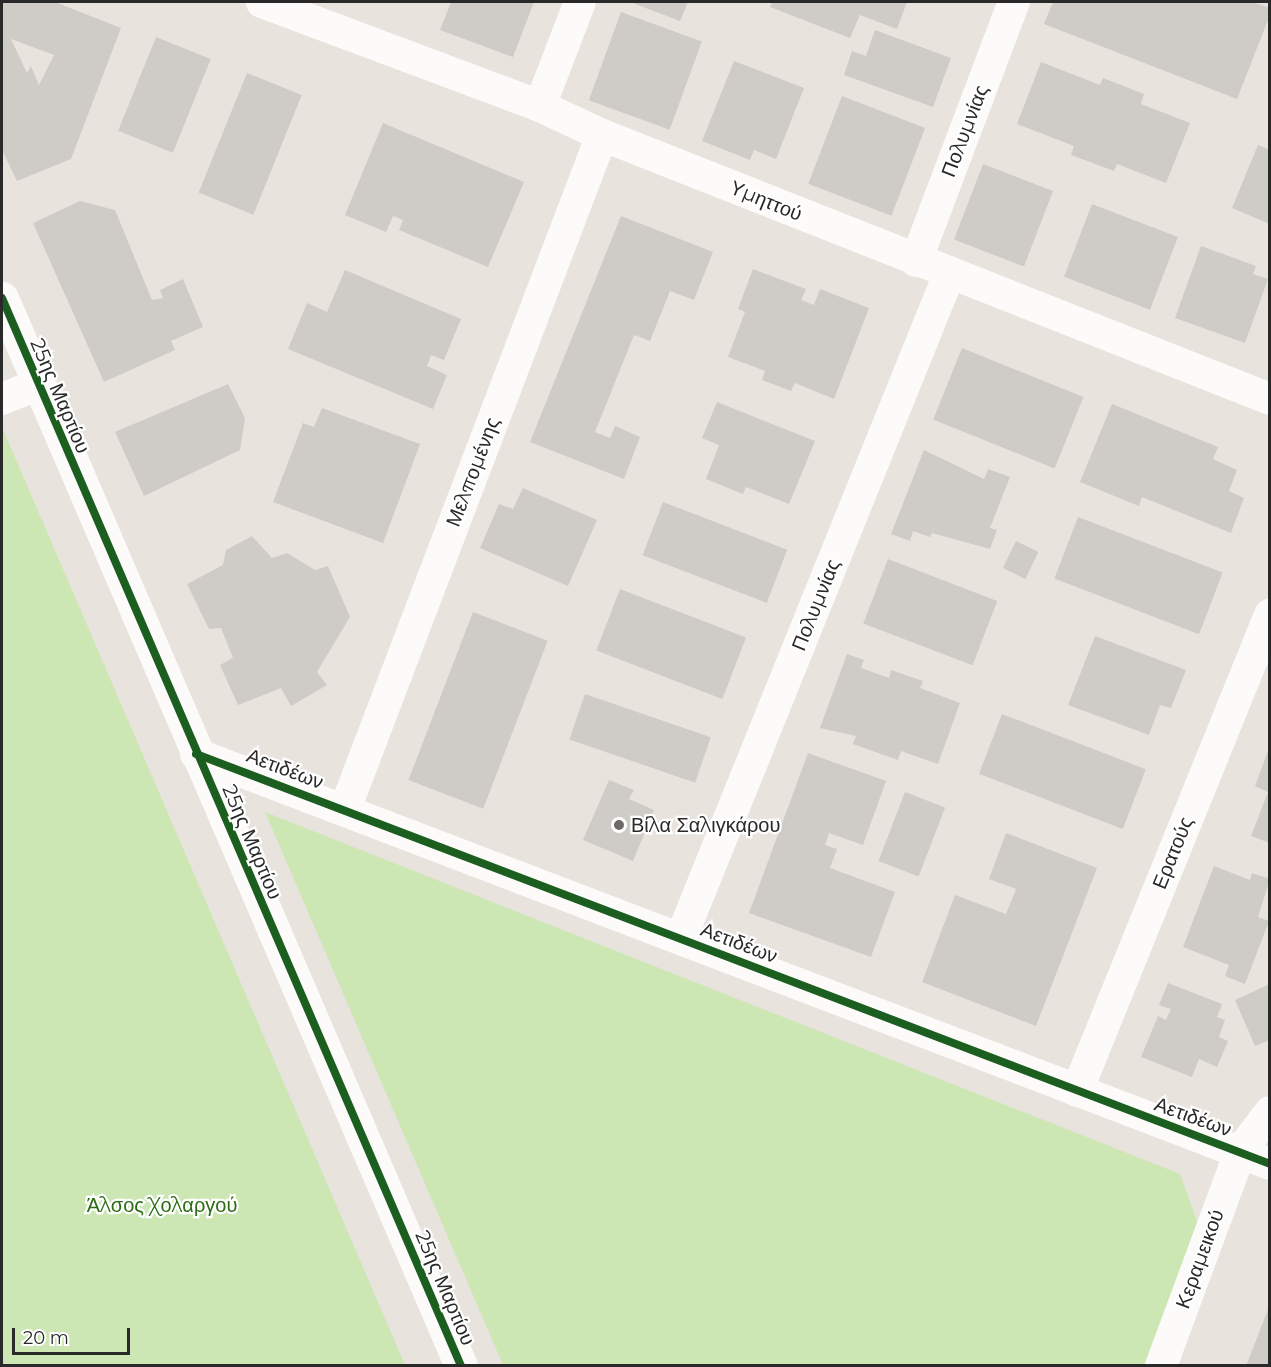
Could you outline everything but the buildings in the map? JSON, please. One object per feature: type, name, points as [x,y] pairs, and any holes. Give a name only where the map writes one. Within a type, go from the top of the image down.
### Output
[{"type":"street","name":"Υμηττού","points":[[262,2],[540,106],[602,135],[1269,399]]},
{"type":"street","points":[[540,106],[580,2]]},
{"type":"street","name":"Πολυμνίας","points":[[916,261],[1014,2]]},
{"type":"street","name":"Μελπομένης","points":[[345,809],[602,135]]},
{"type":"street","name":"Πολυμνίας","points":[[681,938],[950,272]]},
{"type":"street","name":"25ης Μαρτίου","points":[[2,297],[37,385],[461,1365]]},
{"type":"street","points":[[2,399],[37,385]]},
{"type":"street","name":"Ερατούς","points":[[1077,1091],[1269,615]]},
{"type":"street","name":"Αετιδέων","points":[[196,754],[345,809],[1269,1164]]},
{"type":"street","name":"Κεραμεικού","points":[[1161,1365],[1240,1152],[1269,1112]]},
{"type":"green space","name":"Άλσος Χολαργού","points":[[2,427],[405,1365],[2,1365]]},
{"type":"green space","points":[[265,812],[1180,1174],[1198,1224],[1144,1365],[503,1365]]},
{"type":"cycle path","points":[[2,298],[461,1366]]},
{"type":"cycle path","points":[[196,754],[1270,1164]]},
{"type":"place","name":"Βίλα Σαλιγκάρου","points":[[619,825]]}]
